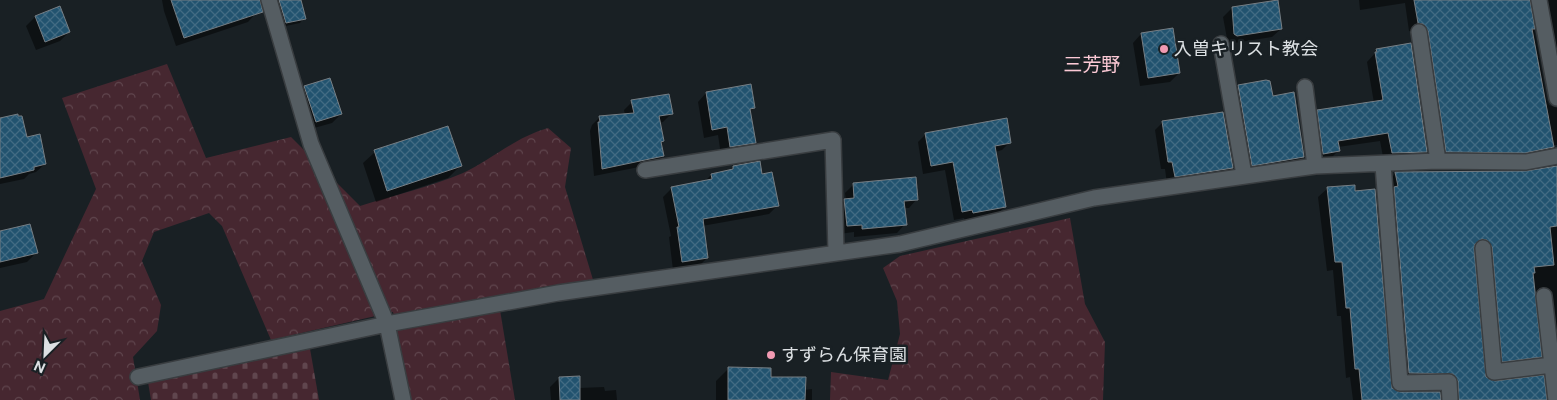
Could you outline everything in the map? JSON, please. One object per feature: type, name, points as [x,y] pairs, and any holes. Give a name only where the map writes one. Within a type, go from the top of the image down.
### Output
[{"type":"street","points":[[269,0],[312,144],[388,324],[403,400]]},
{"type":"street","points":[[1539,0],[1557,98]]},
{"type":"street","points":[[1419,32],[1438,161]]},
{"type":"street","points":[[1222,44],[1244,175]]},
{"type":"street","points":[[1305,87],[1316,166]]},
{"type":"street","points":[[645,170],[833,140],[836,252]]},
{"type":"street","points":[[138,377],[388,324],[558,293],[900,244],[1094,198],[1316,166],[1383,165],[1438,161],[1526,162],[1557,156]]},
{"type":"street","points":[[1383,165],[1400,383],[1449,382],[1450,400]]},
{"type":"street","points":[[1483,248],[1494,372],[1552,365]]},
{"type":"street","points":[[1544,296],[1556,400]]},
{"type":"green space","points":[[167,64],[206,158],[291,137],[360,206],[425,187],[463,173],[525,137],[548,128],[571,148],[565,187],[594,283],[498,298],[515,400],[411,400],[393,312],[271,340],[222,226],[209,213],[154,232],[142,261],[161,305],[157,331],[133,357],[140,400],[0,400],[0,311],[44,299],[96,189],[62,98]]},
{"type":"green space","points":[[1070,218],[1085,304],[1105,342],[1103,400],[830,400],[831,372],[888,380],[900,334],[897,301],[883,268],[900,256]]},
{"type":"green space","points":[[309,343],[319,400],[151,400],[147,376]]},
{"type":"building","points":[[171,0],[260,0],[263,12],[184,38]]},
{"type":"building","points":[[279,0],[301,0],[306,19],[286,23]]},
{"type":"building","points":[[1278,0],[1282,29],[1237,36],[1234,34],[1232,7]]},
{"type":"building","points":[[1414,0],[1530,0],[1535,29],[1532,29],[1554,147],[1525,153],[1446,152],[1428,31],[1423,24],[1418,23]]},
{"type":"building","points":[[60,6],[70,32],[45,42],[35,16]]},
{"type":"building","name":"入曽キリスト教会","points":[[1173,28],[1180,73],[1148,78],[1141,33]]},
{"type":"building","points":[[1411,43],[1427,152],[1392,153],[1388,133],[1338,141],[1340,151],[1323,154],[1317,110],[1383,100],[1376,49]]},
{"type":"building","points":[[330,78],[342,114],[316,122],[304,86]]},
{"type":"building","points":[[1270,81],[1273,96],[1294,92],[1304,157],[1252,166],[1238,85]]},
{"type":"building","points":[[751,84],[755,108],[750,109],[756,143],[730,147],[727,127],[712,130],[706,92]]},
{"type":"building","points":[[669,94],[673,114],[659,116],[664,141],[661,142],[664,156],[602,169],[599,116],[634,113],[631,100]]},
{"type":"building","points":[[1223,112],[1233,168],[1175,177],[1172,162],[1168,162],[1162,121]]},
{"type":"building","points":[[18,114],[18,116],[22,116],[27,137],[40,134],[46,164],[34,167],[34,170],[0,178],[0,118]]},
{"type":"building","points":[[1007,118],[1011,143],[995,146],[1006,207],[973,213],[972,210],[962,212],[953,162],[931,166],[925,133]]},
{"type":"building","points":[[448,126],[462,166],[387,191],[374,150]]},
{"type":"building","points":[[760,161],[762,174],[772,172],[779,206],[703,219],[708,258],[682,262],[677,227],[679,227],[671,187],[712,179],[711,174],[733,169],[733,166]]},
{"type":"building","points":[[1557,166],[1557,226],[1550,227],[1554,265],[1534,267],[1535,273],[1533,273],[1542,357],[1502,362],[1492,247],[1487,240],[1482,239],[1475,244],[1474,249],[1486,377],[1495,381],[1544,375],[1547,400],[1459,400],[1458,381],[1453,374],[1409,373],[1394,187],[1398,186],[1395,172],[1526,171]]},
{"type":"building","points":[[916,177],[918,200],[904,201],[907,225],[862,229],[862,225],[847,226],[844,199],[854,198],[853,183]]},
{"type":"building","points":[[1355,185],[1355,191],[1375,189],[1392,388],[1400,392],[1440,392],[1441,400],[1362,400],[1359,369],[1355,369],[1350,308],[1346,308],[1342,262],[1335,262],[1327,187]]},
{"type":"building","points":[[30,224],[38,253],[0,262],[0,231]]},
{"type":"building","points":[[728,367],[771,368],[771,377],[806,377],[805,400],[728,400]]},
{"type":"building","points":[[580,376],[580,400],[560,400],[559,377]]},
{"type":"place","name":"入曽キリスト教会","points":[[1164,49]]},
{"type":"place","name":"すずらん保育園","points":[[771,355]]},
{"type":"district","name":"三芳野","points":[[1092,64]]}]
